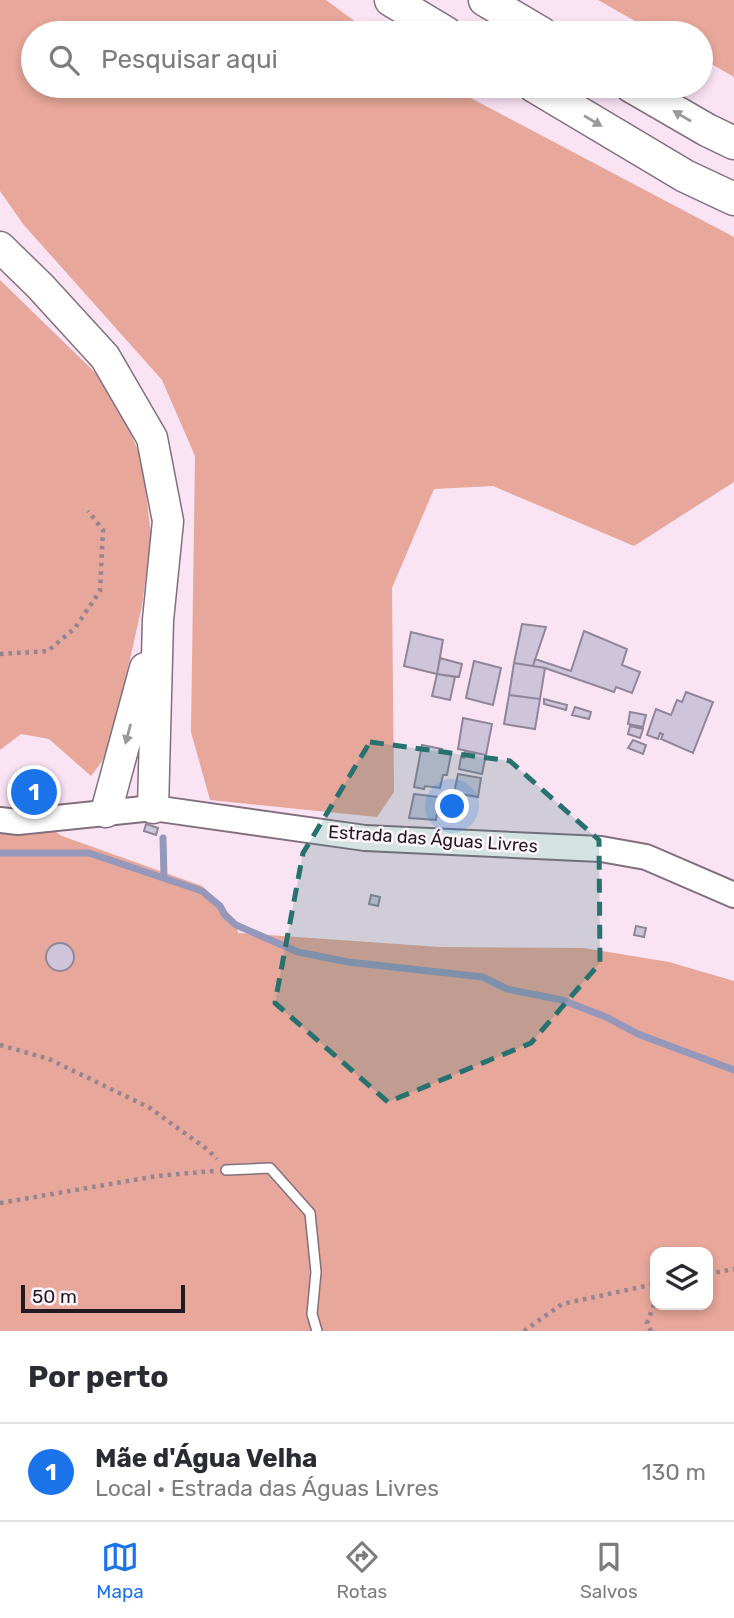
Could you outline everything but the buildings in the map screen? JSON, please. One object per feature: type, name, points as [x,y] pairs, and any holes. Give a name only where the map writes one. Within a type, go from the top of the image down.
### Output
[{"type":"highway","points":[[391,0],[426,21]]},
{"type":"highway","points":[[485,0],[521,21]]},
{"type":"highway","points":[[554,98],[685,176],[734,200]]},
{"type":"highway","points":[[652,98],[734,143]]},
{"type":"highway","points":[[0,247],[105,357],[152,438],[168,522],[158,620],[153,808]]},
{"type":"highway","points":[[106,812],[158,620]]},
{"type":"main road","name":"Estrada das Águas Livres","points":[[0,820],[18,822],[153,808],[365,838],[601,849],[646,858],[734,895]]},
{"type":"lane","points":[[226,1170],[270,1168],[310,1213],[316,1272],[312,1314],[317,1331]]},
{"type":"path","points":[[0,654],[48,651],[75,628],[100,591],[103,530],[88,511]]},
{"type":"path","points":[[0,1045],[49,1059],[150,1108],[208,1150],[226,1170]]},
{"type":"path","points":[[0,1203],[158,1176],[226,1170]]},
{"type":"path","points":[[713,1273],[734,1269]]},
{"type":"path","points":[[524,1331],[562,1304],[650,1285]]},
{"type":"path","points":[[651,1331],[647,1323],[652,1310]]},
{"type":"highlighted area","points":[[370,742],[510,761],[599,840],[600,963],[531,1043],[388,1102],[275,1003],[303,853]]},
{"type":"shaded area","points":[[0,0],[326,0],[355,21],[21,21],[21,98],[471,98],[734,237],[734,482],[634,546],[493,486],[434,489],[392,588],[394,792],[377,817],[210,800],[191,732],[195,456],[162,380],[23,224],[0,191]]},
{"type":"shaded area","points":[[598,0],[734,0],[734,77],[713,65],[713,21],[635,21]]},
{"type":"shaded area","points":[[0,280],[109,386],[142,459],[151,535],[142,606],[109,752],[91,776],[49,739],[21,734],[0,750]]},
{"type":"shaded area","points":[[0,829],[53,830],[62,836],[202,886],[236,921],[238,933],[440,947],[584,948],[669,962],[734,981],[734,1331],[0,1331]]},
{"type":"waterway","points":[[163,838],[164,878]]},
{"type":"waterway","points":[[0,853],[89,853],[202,891],[220,906],[236,925],[298,952],[348,962],[483,977],[507,989],[562,1000],[606,1017],[638,1034],[734,1070]]},
{"type":"place","name":"Mãe d'Água Velha","points":[[34,792]]}]
